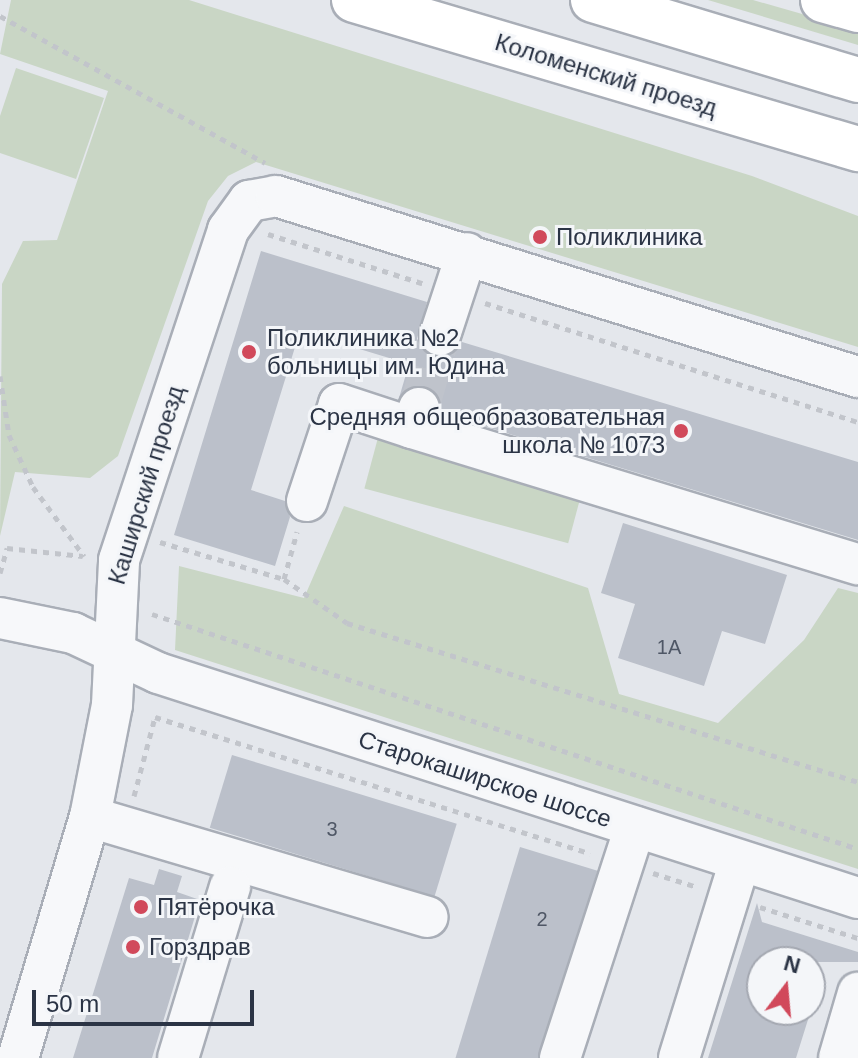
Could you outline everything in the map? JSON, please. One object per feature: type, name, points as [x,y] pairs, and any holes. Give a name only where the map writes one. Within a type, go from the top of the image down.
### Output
[{"type":"main road","name":"Коломенский проезд","points":[[354,0],[858,149]]},
{"type":"main road","points":[[593,0],[858,80]]},
{"type":"main road","points":[[633,84],[858,176]]},
{"type":"street","points":[[250,215],[276,196],[858,377]]},
{"type":"street","name":"Каширский проезд","points":[[18,1058],[90,817],[115,654],[119,560],[228,230],[250,215]]},
{"type":"street","points":[[440,335],[467,253]]},
{"type":"street","points":[[301,519],[339,404],[416,418],[858,564]]},
{"type":"street","name":"Старокаширское шоссе","points":[[0,618],[73,633],[115,654],[629,845],[735,879],[858,898]]},
{"type":"street","points":[[90,817],[428,917]]},
{"type":"street","points":[[560,1058],[629,845]]},
{"type":"street","points":[[679,1058],[735,879]]},
{"type":"street","points":[[178,1058],[230,887]]},
{"type":"street","points":[[839,1058],[858,993]]},
{"type":"path","points":[[0,16],[269,165]]},
{"type":"path","points":[[250,215],[454,293],[858,422]]},
{"type":"path","points":[[0,376],[9,435],[33,487],[84,556],[7,548],[0,573]]},
{"type":"path","points":[[284,579],[301,519]]},
{"type":"path","points":[[152,554],[161,526]]},
{"type":"path","points":[[157,541],[284,579],[347,623],[858,782]]},
{"type":"path","points":[[152,606],[153,619],[858,849]]},
{"type":"path","points":[[155,717],[629,845],[735,879],[858,938]]},
{"type":"green space","points":[[11,0],[189,0],[752,176],[858,216],[858,347],[256,162],[228,176],[208,201],[118,456],[90,478],[15,472],[0,536],[2,284],[23,241],[57,240],[108,91],[0,54]]},
{"type":"green space","points":[[708,0],[753,0],[858,30],[858,45]]},
{"type":"green space","points":[[16,68],[104,98],[76,179],[0,153],[0,116]]},
{"type":"green space","points":[[383,419],[587,474],[568,543],[364,489]]},
{"type":"green space","points":[[344,506],[588,588],[619,694],[718,723],[804,640],[838,588],[858,593],[858,869],[175,650],[179,566],[304,598]]},
{"type":"building","points":[[261,251],[427,302],[417,339],[432,356],[445,357],[462,342],[858,462],[858,540],[441,413],[437,394],[426,386],[399,398],[409,364],[300,331],[251,490],[285,501],[290,517],[275,566],[174,535]]},
{"type":"building","points":[[623,523],[787,575],[765,644],[722,631],[704,686],[618,658],[635,604],[601,593]]},
{"type":"building","points":[[232,755],[457,824],[435,896],[210,828]]},
{"type":"building","points":[[520,847],[597,871],[540,1058],[455,1058]]},
{"type":"building","points":[[159,869],[182,876],[177,892],[200,900],[152,1058],[73,1058],[129,878],[154,885]]},
{"type":"building","points":[[757,903],[762,922],[858,952],[858,962],[826,962],[826,946],[746,946],[746,1026],[806,1026],[796,1058],[708,1058]]},
{"type":"tunnel","points":[[419,408],[440,335]]},
{"type":"place","name":"Поликлиника","points":[[540,237]]},
{"type":"place","name":"Поликлиника №2 больницы им. Юдина","points":[[249,352]]},
{"type":"place","name":"Средняя общеобразовательная школа № 1073","points":[[681,431]]},
{"type":"place","name":"Пятёрочка","points":[[141,907]]},
{"type":"place","name":"Горздрав","points":[[133,947]]}]
